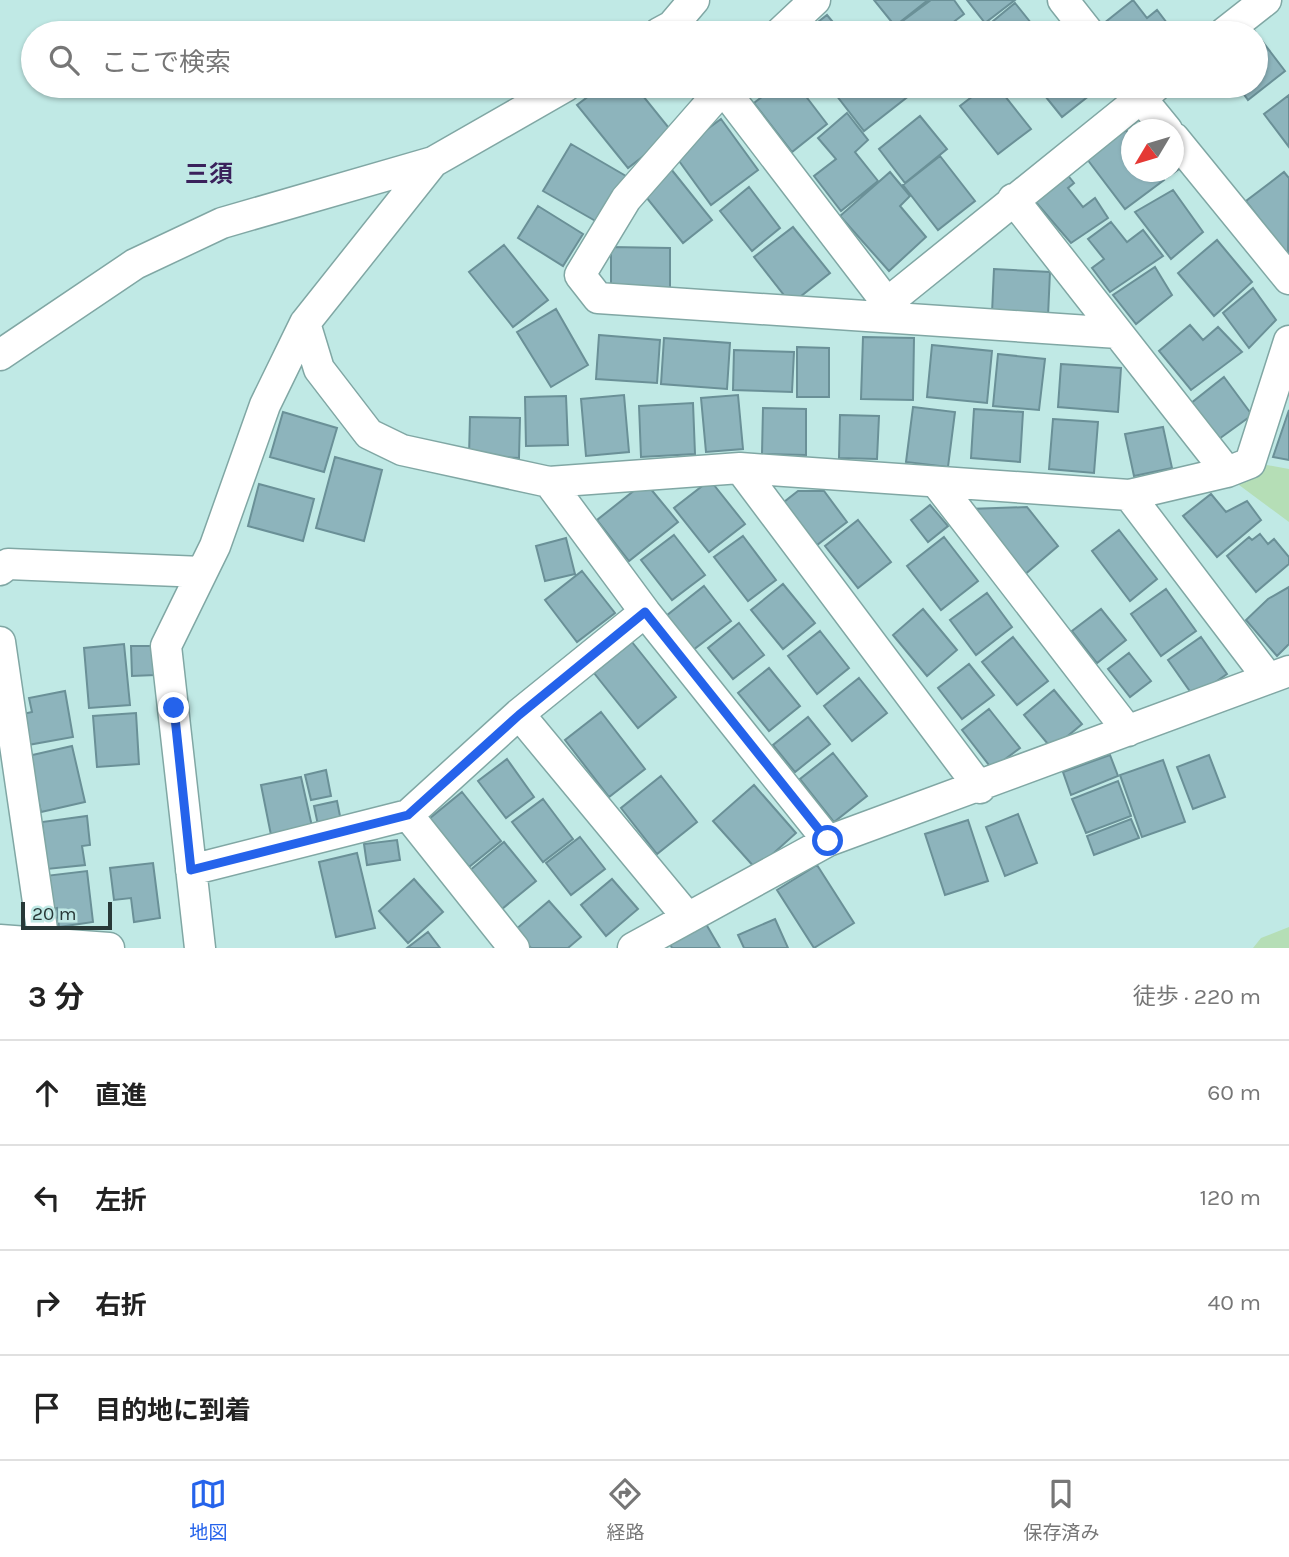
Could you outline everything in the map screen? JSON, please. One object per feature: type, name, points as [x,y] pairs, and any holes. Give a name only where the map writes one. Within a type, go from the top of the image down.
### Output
[{"type":"street","points":[[677,21],[694,0]]},
{"type":"street","points":[[793,21],[815,0]]},
{"type":"street","points":[[1063,0],[1080,21]]},
{"type":"street","points":[[1239,21],[1266,0]]},
{"type":"street","points":[[0,355],[135,264],[222,223],[433,162],[545,98]]},
{"type":"street","points":[[713,98],[626,199],[580,275],[598,298],[886,310],[1118,333]]},
{"type":"street","points":[[732,98],[886,310]]},
{"type":"street","points":[[886,310],[1133,98]]},
{"type":"street","points":[[1148,98],[1160,119]]},
{"type":"street","points":[[1184,150],[1289,279]]},
{"type":"street","points":[[200,948],[166,646],[229,510],[265,405],[305,323],[433,162]]},
{"type":"street","points":[[1013,199],[1227,472]]},
{"type":"street","points":[[305,323],[319,369],[369,433],[402,450],[548,482],[740,468],[1129,495],[1227,472],[1250,463],[1289,341]]},
{"type":"street","points":[[740,468],[980,788]]},
{"type":"street","points":[[548,482],[645,612],[828,841]]},
{"type":"street","points":[[936,482],[1128,731]]},
{"type":"street","points":[[633,948],[828,841],[980,788],[1278,675],[1129,495]]},
{"type":"street","points":[[0,570],[8,564],[202,572]]},
{"type":"street","points":[[191,870],[408,815],[519,715],[645,612]]},
{"type":"street","points":[[0,642],[7,739],[44,943]]},
{"type":"street","points":[[519,715],[688,918]]},
{"type":"street","points":[[408,815],[514,948]]},
{"type":"street","points":[[0,940],[109,948]]},
{"type":"green space","points":[[1267,465],[1289,469],[1289,522],[1235,482]]},
{"type":"green space","points":[[1289,927],[1289,948],[1253,948],[1261,938]]},
{"type":"building","points":[[874,0],[928,0],[901,21],[891,21]]},
{"type":"building","points":[[931,0],[954,0],[964,14],[955,21],[903,21]]},
{"type":"building","points":[[967,0],[1015,0],[988,21],[983,21]]},
{"type":"building","points":[[1133,0],[1147,18],[1157,10],[1165,21],[1107,21]]},
{"type":"building","points":[[1015,3],[1029,21],[993,21]]},
{"type":"building","points":[[827,15],[832,21],[819,21]]},
{"type":"building","points":[[1268,49],[1285,71],[1268,84]]},
{"type":"building","points":[[1289,95],[1289,147],[1264,114]]},
{"type":"building","points":[[586,98],[645,98],[673,133],[628,168],[577,105]]},
{"type":"building","points":[[760,98],[807,98],[827,124],[792,152],[754,103]]},
{"type":"building","points":[[838,98],[906,98],[864,131]]},
{"type":"building","points":[[970,98],[1006,98],[1031,129],[998,154],[960,106]]},
{"type":"building","points":[[1047,98],[1086,98],[1062,117]]},
{"type":"building","points":[[847,113],[868,140],[855,152],[878,181],[841,211],[814,176],[836,159],[818,138]]},
{"type":"building","points":[[920,116],[947,149],[905,183],[879,149]]},
{"type":"building","points":[[721,119],[758,170],[711,205],[674,154]]},
{"type":"building","points":[[1121,134],[1121,182],[1161,182],[1125,209],[1087,159]]},
{"type":"building","points":[[571,144],[626,176],[599,223],[543,191]]},
{"type":"building","points":[[940,156],[975,201],[938,230],[903,185]]},
{"type":"building","points":[[671,169],[712,220],[683,243],[642,192]]},
{"type":"building","points":[[890,172],[910,196],[900,206],[926,237],[889,271],[840,216]]},
{"type":"building","points":[[1284,172],[1289,178],[1288,256],[1246,201]]},
{"type":"building","points":[[1066,173],[1074,183],[1068,188],[1083,207],[1095,198],[1108,218],[1071,243],[1034,200]]},
{"type":"building","points":[[749,187],[780,228],[752,251],[720,211]]},
{"type":"building","points":[[1173,190],[1203,232],[1171,259],[1135,212]]},
{"type":"building","points":[[538,206],[583,234],[563,266],[518,238]]},
{"type":"building","points":[[1111,222],[1127,242],[1143,230],[1163,256],[1110,292],[1092,268],[1104,259],[1088,239]]},
{"type":"building","points":[[793,227],[830,273],[791,304],[754,257]]},
{"type":"building","points":[[1217,240],[1252,282],[1214,316],[1178,273]]},
{"type":"building","points":[[504,245],[548,300],[513,327],[469,272]]},
{"type":"building","points":[[611,247],[670,248],[670,292],[611,291]]},
{"type":"building","points":[[1155,267],[1172,295],[1136,324],[1113,295]]},
{"type":"building","points":[[994,269],[1050,272],[1048,316],[992,313]]},
{"type":"building","points":[[1253,288],[1276,320],[1249,348],[1223,313]]},
{"type":"building","points":[[556,309],[588,365],[551,387],[517,332]]},
{"type":"building","points":[[1190,325],[1203,340],[1218,327],[1242,352],[1191,390],[1159,351]]},
{"type":"building","points":[[599,335],[660,340],[657,383],[596,379]]},
{"type":"building","points":[[863,337],[914,338],[913,400],[861,399]]},
{"type":"building","points":[[664,338],[730,343],[727,389],[661,384]]},
{"type":"building","points":[[932,345],[992,351],[987,403],[927,397]]},
{"type":"building","points":[[797,347],[829,348],[829,397],[797,397]]},
{"type":"building","points":[[734,350],[794,352],[792,392],[733,390]]},
{"type":"building","points":[[998,354],[1045,359],[1039,410],[993,406]]},
{"type":"building","points":[[1061,364],[1121,368],[1118,412],[1058,407]]},
{"type":"building","points":[[1224,377],[1252,415],[1219,439],[1190,404]]},
{"type":"building","points":[[624,395],[629,452],[586,456],[581,399]]},
{"type":"building","points":[[738,395],[743,449],[706,452],[701,398]]},
{"type":"building","points":[[566,396],[568,445],[526,446],[525,397]]},
{"type":"building","points":[[693,403],[695,454],[641,457],[639,406]]},
{"type":"building","points":[[913,407],[955,412],[948,467],[906,462]]},
{"type":"building","points":[[763,408],[806,409],[806,455],[762,454]]},
{"type":"building","points":[[974,409],[1023,412],[1020,462],[971,458]]},
{"type":"building","points":[[1289,410],[1289,460],[1273,457]]},
{"type":"building","points":[[283,412],[337,428],[324,472],[270,457]]},
{"type":"building","points":[[840,415],[879,416],[877,459],[839,458]]},
{"type":"building","points":[[470,417],[520,418],[519,458],[469,456]]},
{"type":"building","points":[[1053,419],[1098,422],[1094,473],[1049,469]]},
{"type":"building","points":[[1163,427],[1172,468],[1134,476],[1125,434]]},
{"type":"building","points":[[335,457],[382,470],[364,541],[316,528]]},
{"type":"building","points":[[710,480],[745,524],[709,552],[674,508]]},
{"type":"building","points":[[645,482],[678,522],[629,561],[597,520]]},
{"type":"building","points":[[259,484],[314,499],[303,541],[248,526]]},
{"type":"building","points":[[798,491],[824,491],[847,522],[817,545],[784,502]]},
{"type":"building","points":[[1211,494],[1226,512],[1247,501],[1261,520],[1217,557],[1183,516]]},
{"type":"building","points":[[930,505],[948,526],[928,542],[911,520]]},
{"type":"building","points":[[1027,507],[1058,546],[1023,576],[969,509]]},
{"type":"building","points":[[858,520],[891,562],[858,588],[825,546]]},
{"type":"building","points":[[1119,530],[1157,579],[1130,601],[1092,551]]},
{"type":"building","points":[[1260,534],[1268,544],[1274,539],[1289,557],[1289,564],[1256,592],[1227,556],[1249,537],[1252,540]]},
{"type":"building","points":[[674,535],[705,575],[672,600],[641,560]]},
{"type":"building","points":[[743,536],[776,580],[748,601],[714,557]]},
{"type":"building","points":[[944,537],[978,581],[941,610],[907,566]]},
{"type":"building","points":[[566,538],[575,574],[545,581],[536,546]]},
{"type":"building","points":[[582,571],[615,613],[577,642],[545,600]]},
{"type":"building","points":[[783,584],[815,623],[783,649],[751,610]]},
{"type":"building","points":[[704,586],[731,621],[693,650],[666,616]]},
{"type":"building","points":[[1289,587],[1289,644],[1277,656],[1246,620],[1268,599]]},
{"type":"building","points":[[1166,589],[1196,631],[1161,656],[1131,614]]},
{"type":"building","points":[[987,593],[1012,627],[976,655],[950,620]]},
{"type":"building","points":[[923,609],[957,650],[927,676],[893,635]]},
{"type":"building","points":[[1101,609],[1126,640],[1097,663],[1072,631]]},
{"type":"building","points":[[739,623],[764,655],[733,679],[708,648]]},
{"type":"building","points":[[820,631],[849,668],[817,694],[788,656]]},
{"type":"building","points":[[1013,637],[1048,681],[1017,705],[982,662]]},
{"type":"building","points":[[1201,637],[1227,674],[1194,697],[1168,660]]},
{"type":"building","points":[[632,642],[676,697],[638,728],[594,673]]},
{"type":"building","points":[[124,644],[130,705],[89,708],[84,648]]},
{"type":"building","points":[[131,646],[154,646],[155,675],[132,676]]},
{"type":"building","points":[[1129,653],[1151,681],[1130,697],[1108,669]]},
{"type":"building","points":[[969,664],[994,695],[962,719],[938,688]]},
{"type":"building","points":[[769,668],[800,706],[769,731],[738,693]]},
{"type":"building","points":[[859,678],[887,713],[852,741],[824,706]]},
{"type":"building","points":[[1054,690],[1082,724],[1052,749],[1024,715]]},
{"type":"building","points":[[65,691],[73,737],[28,745],[23,714],[32,712],[29,698]]},
{"type":"building","points":[[989,709],[1020,748],[992,769],[962,730]]},
{"type":"building","points":[[601,712],[645,769],[609,797],[565,740]]},
{"type":"building","points":[[136,713],[139,764],[97,767],[93,716]]},
{"type":"building","points":[[808,717],[830,744],[795,772],[773,745]]},
{"type":"building","points":[[72,746],[85,802],[41,812],[28,756]]},
{"type":"building","points":[[833,753],[867,796],[834,822],[800,779]]},
{"type":"building","points":[[1110,755],[1118,776],[1071,795],[1063,772]]},
{"type":"building","points":[[1209,755],[1225,797],[1193,809],[1177,767]]},
{"type":"building","points":[[507,759],[534,797],[506,818],[478,781]]},
{"type":"building","points":[[1163,760],[1185,822],[1142,837],[1120,775]]},
{"type":"building","points":[[326,770],[331,796],[311,800],[305,775]]},
{"type":"building","points":[[661,776],[697,822],[657,854],[621,808]]},
{"type":"building","points":[[301,777],[313,831],[272,840],[261,785]]},
{"type":"building","points":[[1118,781],[1131,816],[1086,833],[1072,799]]},
{"type":"building","points":[[754,785],[796,833],[756,869],[713,821]]},
{"type":"building","points":[[462,792],[501,841],[469,867],[429,819]]},
{"type":"building","points":[[543,799],[573,839],[543,862],[512,822]]},
{"type":"building","points":[[337,801],[341,821],[318,825],[314,806]]},
{"type":"building","points":[[1018,814],[1037,863],[1005,876],[986,827]]},
{"type":"building","points":[[87,816],[90,845],[82,846],[85,865],[47,869],[42,822]]},
{"type":"building","points":[[1131,819],[1139,838],[1094,855],[1087,836]]},
{"type":"building","points":[[968,820],[988,881],[945,895],[925,834]]},
{"type":"building","points":[[580,837],[605,869],[571,895],[546,863]]},
{"type":"building","points":[[397,840],[400,860],[367,865],[364,844]]},
{"type":"building","points":[[504,842],[536,881],[502,909],[469,871]]},
{"type":"building","points":[[357,853],[375,928],[336,937],[319,862]]},
{"type":"building","points":[[153,863],[160,918],[134,922],[131,898],[114,900],[110,868]]},
{"type":"building","points":[[817,865],[854,923],[814,948],[777,890]]},
{"type":"building","points":[[87,871],[93,922],[59,927],[57,908],[49,910],[45,876]]},
{"type":"building","points":[[414,879],[443,912],[408,943],[379,911]]},
{"type":"building","points":[[612,879],[638,909],[606,936],[581,905]]},
{"type":"building","points":[[549,901],[581,937],[568,948],[531,948],[515,930]]},
{"type":"building","points":[[775,919],[788,948],[744,948],[738,935]]},
{"type":"building","points":[[706,924],[720,948],[672,948],[670,944]]},
{"type":"building","points":[[428,932],[440,948],[407,948]]},
{"type":"district","name":"三須","points":[[209,174]]},
{"type":"route","points":[[174,708],[191,870],[408,815],[519,715],[645,612],[828,841]]}]
